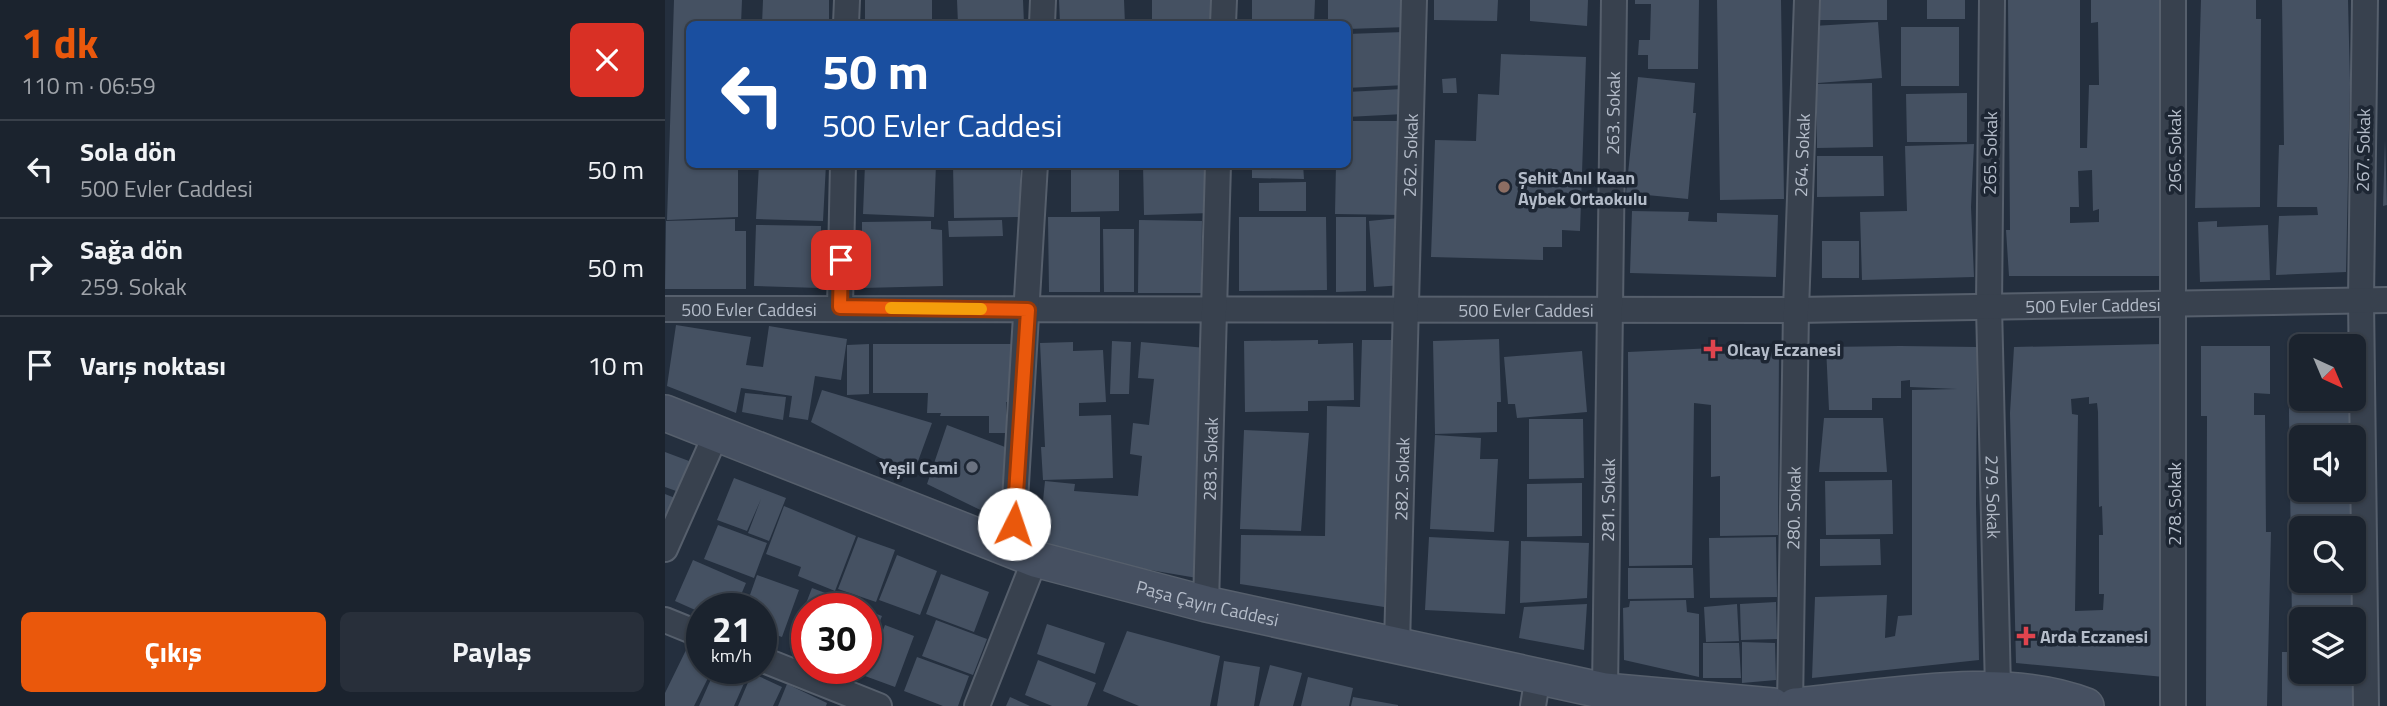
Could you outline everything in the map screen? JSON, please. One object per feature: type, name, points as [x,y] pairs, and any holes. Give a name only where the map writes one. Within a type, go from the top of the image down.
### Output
[{"type":"street","points":[[846,21],[847,0]]},
{"type":"street","points":[[1042,21],[1043,0]]},
{"type":"street","points":[[1223,21],[1224,0]]},
{"type":"street","name":"262. Sokak","points":[[1405,311],[1414,0]]},
{"type":"street","name":"263. Sokak","points":[[1609,311],[1614,0]]},
{"type":"street","name":"264. Sokak","points":[[1796,310],[1807,0]]},
{"type":"street","name":"265. Sokak","points":[[1989,306],[1992,0]]},
{"type":"street","name":"266. Sokak","points":[[2173,0],[2176,302]]},
{"type":"street","name":"267. Sokak","points":[[2365,0],[2361,299],[2366,706]]},
{"type":"street","points":[[840,307],[843,168]]},
{"type":"street","points":[[977,706],[1024,555],[1028,310],[1035,168]]},
{"type":"street","name":"283. Sokak","points":[[1206,604],[1218,168]]},
{"type":"street","name":"500 Evler Caddesi","points":[[665,309],[840,307],[1213,312],[1609,311],[2387,300]]},
{"type":"street","name":"278. Sokak","points":[[2173,706],[2176,302]]},
{"type":"street","name":"279. Sokak","points":[[1975,695],[1989,306]]},
{"type":"street","name":"280. Sokak","points":[[1793,706],[1796,310]]},
{"type":"street","name":"282. Sokak","points":[[1397,645],[1405,311]]},
{"type":"street","name":"281. Sokak","points":[[1605,691],[1609,311]]},
{"type":"street","name":"Paşa Çayırı Caddesi","points":[[665,413],[1024,555],[1206,604],[1397,645],[1536,691],[1605,691],[1773,706]]},
{"type":"street","points":[[665,549],[717,432]]},
{"type":"street","points":[[665,620],[686,629]]},
{"type":"street","points":[[777,665],[879,706]]},
{"type":"street","points":[[1793,706],[2038,693],[2086,706]]},
{"type":"building","points":[[674,0],[742,0],[741,21],[686,21],[686,168],[738,168],[738,217],[667,220]]},
{"type":"building","points":[[763,0],[829,0],[829,21],[762,21]]},
{"type":"building","points":[[865,0],[932,0],[932,21],[865,21]]},
{"type":"building","points":[[957,0],[1023,0],[1024,21],[958,21]]},
{"type":"building","points":[[1059,0],[1124,0],[1125,21],[1060,21]]},
{"type":"building","points":[[1152,0],[1216,0],[1216,21],[1152,21]]},
{"type":"building","points":[[1252,0],[1315,0],[1314,21],[1252,21]]},
{"type":"building","points":[[1328,0],[1407,0],[1408,27],[1351,29],[1351,21],[1328,21]]},
{"type":"building","points":[[1434,0],[1498,0],[1497,21],[1434,20]]},
{"type":"building","points":[[1530,0],[1588,0],[1587,26],[1530,21]]},
{"type":"building","points":[[1635,0],[1699,0],[1698,69],[1648,69],[1648,55],[1638,55],[1639,40],[1650,40],[1651,4],[1635,4]]},
{"type":"building","points":[[1717,0],[1781,0],[1784,199],[1720,200]]},
{"type":"building","points":[[1816,0],[1887,0],[1887,20],[1816,20]]},
{"type":"building","points":[[1927,0],[1965,0],[1965,19],[1927,19]]},
{"type":"building","points":[[2008,0],[2080,0],[2080,148],[2087,148],[2089,85],[2099,85],[2098,22],[2091,23],[2091,0],[2161,0],[2159,276],[2009,276],[2006,230],[2010,230]],"holes":[[[2092,170],[2093,211],[2099,209],[2099,222],[2070,223],[2070,207],[2079,207],[2078,171]]]},
{"type":"building","points":[[2201,0],[2256,0],[2256,19],[2261,19],[2260,207],[2195,208]]},
{"type":"building","points":[[2282,0],[2348,0],[2350,83],[2346,272],[2276,275],[2279,216],[2318,215],[2317,207],[2277,207],[2279,145],[2284,145]]},
{"type":"building","points":[[1878,22],[1882,78],[1818,83],[1814,26]]},
{"type":"building","points":[[1901,27],[1959,27],[1959,86],[1901,86]]},
{"type":"building","points":[[1404,32],[1406,85],[1351,88],[1351,34]]},
{"type":"building","name":"Şehit Anıl Kaan Aybek Ortaokulu","points":[[1501,54],[1586,57],[1580,231],[1562,230],[1562,247],[1543,247],[1543,260],[1431,257],[1435,140],[1476,141],[1478,94],[1499,95]]},
{"type":"building","points":[[1638,77],[1695,83],[1693,113],[1696,113],[1688,199],[1626,193]]},
{"type":"building","points":[[1456,78],[1457,93],[1443,93],[1442,79]]},
{"type":"building","points":[[1872,83],[1873,147],[1817,148],[1817,84]]},
{"type":"building","points":[[1402,89],[1404,114],[1351,117],[1351,92]]},
{"type":"building","points":[[1967,93],[1967,142],[1907,142],[1906,94]]},
{"type":"building","points":[[1351,121],[1402,121],[1401,215],[1335,214],[1336,168],[1351,168]]},
{"type":"building","points":[[2385,140],[2387,205],[2383,206]]},
{"type":"building","points":[[1974,144],[1971,207],[1974,277],[1862,280],[1860,212],[1907,211],[1905,146]]},
{"type":"building","points":[[1817,156],[1883,156],[1884,196],[1817,197]]},
{"type":"building","points":[[759,168],[826,168],[823,221],[756,219]]},
{"type":"building","points":[[865,168],[936,168],[934,217],[863,214]]},
{"type":"building","points":[[953,168],[1020,168],[1021,217],[954,218]]},
{"type":"building","points":[[1071,168],[1119,168],[1119,211],[1071,212]]},
{"type":"building","points":[[1143,168],[1211,168],[1211,213],[1144,215]]},
{"type":"building","points":[[1252,168],[1303,168],[1304,179],[1252,178]]},
{"type":"building","points":[[1306,182],[1306,211],[1259,211],[1259,183]]},
{"type":"building","points":[[1632,211],[1689,212],[1688,221],[1717,222],[1717,213],[1778,215],[1776,277],[1630,273]]},
{"type":"building","points":[[1048,217],[1100,217],[1100,292],[1049,292]]},
{"type":"building","points":[[1239,217],[1326,217],[1327,290],[1239,291]]},
{"type":"building","points":[[1336,217],[1366,217],[1366,291],[1336,292]]},
{"type":"building","points":[[1399,218],[1404,285],[1374,287],[1369,221]]},
{"type":"building","points":[[735,219],[735,231],[746,231],[746,289],[665,289],[666,221]]},
{"type":"building","points":[[1002,220],[1003,236],[949,237],[948,221]]},
{"type":"building","points":[[1139,220],[1202,221],[1201,293],[1138,293]]},
{"type":"building","points":[[931,221],[931,229],[942,230],[943,286],[862,288],[862,222]]},
{"type":"building","points":[[2217,221],[2217,227],[2268,225],[2270,280],[2200,282],[2198,222]]},
{"type":"building","points":[[756,225],[821,226],[820,288],[754,286]]},
{"type":"building","points":[[1103,229],[1134,229],[1134,292],[1104,292]]},
{"type":"building","points":[[1822,241],[1859,241],[1859,278],[1822,278]]},
{"type":"building","points":[[676,325],[751,337],[746,365],[763,367],[769,326],[847,339],[841,380],[815,376],[808,420],[789,417],[792,396],[741,388],[736,413],[667,386]]},
{"type":"building","points":[[1499,339],[1501,402],[1497,402],[1497,432],[1435,434],[1433,341]]},
{"type":"building","points":[[1318,340],[1318,344],[1353,343],[1354,400],[1308,401],[1308,411],[1245,412],[1244,341]]},
{"type":"building","points":[[1362,340],[1394,340],[1384,607],[1240,584],[1241,535],[1325,536],[1327,406],[1360,407]]},
{"type":"building","points":[[1112,341],[1131,342],[1129,394],[1110,394]]},
{"type":"building","points":[[1073,342],[1073,351],[1103,350],[1106,402],[1079,403],[1079,416],[1111,415],[1113,478],[1043,480],[1041,447],[1045,447],[1040,343]]},
{"type":"building","points":[[1141,342],[1206,348],[1197,578],[1038,551],[1045,481],[1075,484],[1074,491],[1138,496],[1142,456],[1130,454],[1133,423],[1149,425],[1154,379],[1138,378]]},
{"type":"building","points":[[2288,343],[2289,411],[2351,411],[2351,425],[2289,425]]},
{"type":"building","points":[[869,344],[869,394],[847,395],[847,345]]},
{"type":"building","points":[[873,344],[1012,344],[1013,402],[1006,402],[1006,433],[989,433],[989,416],[940,416],[941,413],[927,413],[928,393],[873,393]]},
{"type":"building","points":[[2164,344],[2164,677],[2016,663],[2010,413],[2014,347]],"holes":[[[2089,397],[2089,404],[2097,403],[2098,412],[2099,507],[2102,506],[2103,535],[2099,535],[2099,594],[2104,594],[2103,610],[2075,611],[2078,415],[2072,414],[2071,399]]]},
{"type":"building","points":[[1779,345],[1778,535],[1720,536],[1720,476],[1711,477],[1711,405],[1694,403],[1692,565],[1629,566],[1628,352]]},
{"type":"building","points":[[2201,346],[2270,346],[2270,394],[2254,393],[2254,415],[2265,415],[2266,532],[2271,532],[2267,706],[2206,706],[2207,416],[2201,416]]},
{"type":"building","points":[[1826,347],[1977,347],[1979,660],[1812,678],[1815,597],[1887,595],[1885,638],[1895,636],[1898,616],[1912,615],[1912,390],[1957,389],[1910,387],[1910,380],[1901,381],[1901,398],[1872,398],[1872,410],[1829,410]]},
{"type":"building","points":[[1582,351],[1587,412],[1517,418],[1515,404],[1508,404],[1504,357]]},
{"type":"building","points":[[822,390],[932,423],[913,475],[811,422]]},
{"type":"building","points":[[745,393],[786,397],[783,420],[742,412]]},
{"type":"building","points":[[1824,418],[1883,418],[1887,472],[1819,472]]},
{"type":"building","points":[[1529,419],[1583,419],[1584,478],[1529,479]]},
{"type":"building","name":"Yeşil Cami","points":[[947,425],[1013,450],[1005,522],[927,484]]},
{"type":"building","points":[[1244,430],[1309,433],[1301,531],[1240,529]]},
{"type":"building","points":[[1435,435],[1481,438],[1480,459],[1498,459],[1494,532],[1430,529]]},
{"type":"building","points":[[665,452],[689,461],[679,492],[665,487]]},
{"type":"building","points":[[734,478],[786,498],[769,541],[748,533],[761,499],[747,531],[717,520]]},
{"type":"building","points":[[1892,480],[1893,534],[1826,535],[1825,481]]},
{"type":"building","points":[[1582,483],[1582,536],[1527,537],[1527,484]]},
{"type":"building","points":[[665,494],[675,498],[665,526]]},
{"type":"building","points":[[2290,502],[2351,502],[2351,516],[2290,516]]},
{"type":"building","points":[[784,506],[856,536],[835,591],[798,576],[801,567],[766,554]]},
{"type":"building","points":[[718,525],[767,543],[754,578],[704,559]]},
{"type":"building","points":[[858,537],[895,550],[879,593],[850,593],[838,589]]},
{"type":"building","points":[[1429,537],[1509,541],[1505,614],[1425,610]]},
{"type":"building","points":[[1776,537],[1777,597],[1710,598],[1709,538]]},
{"type":"building","points":[[1820,539],[1880,539],[1881,565],[1820,566]]},
{"type":"building","points":[[1521,541],[1589,543],[1587,598],[1520,603]]},
{"type":"building","points":[[897,555],[937,571],[920,615],[882,601],[882,593]]},
{"type":"building","points":[[693,560],[746,583],[742,593],[686,593],[686,606],[675,601]]},
{"type":"building","points":[[1628,568],[1693,568],[1694,598],[1628,599]]},
{"type":"building","points":[[941,574],[989,592],[974,632],[926,614]]},
{"type":"building","points":[[757,575],[799,590],[798,593],[791,593],[791,612],[782,637],[777,635],[777,593],[751,593]]},
{"type":"building","points":[[812,588],[825,593],[810,593]]},
{"type":"building","points":[[2292,593],[2353,593],[2354,607],[2292,607]]},
{"type":"building","points":[[1686,600],[1687,612],[1699,614],[1699,677],[1624,660],[1623,608],[1629,607],[1630,601]]},
{"type":"building","points":[[1776,602],[1777,639],[1741,640],[1740,604]]},
{"type":"building","points":[[1587,604],[1584,650],[1519,638],[1524,607]]},
{"type":"building","points":[[1737,604],[1739,641],[1706,642],[1704,607]]},
{"type":"building","points":[[936,620],[987,639],[973,675],[922,656]]},
{"type":"building","points":[[1047,624],[1105,643],[1095,674],[1037,654]]},
{"type":"building","points":[[885,625],[914,636],[895,687],[882,682],[882,633]]},
{"type":"building","points":[[1127,631],[1220,656],[1210,706],[1139,706],[1103,691]]},
{"type":"building","points":[[1742,642],[1775,643],[1776,680],[1742,683]]},
{"type":"building","points":[[1703,643],[1739,643],[1741,678],[1703,678]]},
{"type":"building","points":[[686,650],[686,684],[705,684],[694,706],[665,706],[665,693]]},
{"type":"building","points":[[2282,652],[2289,652],[2289,684],[2355,684],[2355,706],[2282,706]]},
{"type":"building","points":[[917,657],[969,676],[958,706],[943,706],[904,691]]},
{"type":"building","points":[[1038,660],[1096,683],[1087,706],[1052,706],[1025,695]]},
{"type":"building","points":[[1224,661],[1260,667],[1254,706],[1217,706]]},
{"type":"building","points":[[1270,665],[1302,673],[1293,706],[1259,706]]},
{"type":"building","points":[[1308,677],[1353,688],[1349,706],[1301,706]]},
{"type":"building","points":[[709,684],[744,684],[734,706],[699,706]]},
{"type":"building","points":[[747,684],[776,684],[782,687],[773,706],[738,706]]},
{"type":"building","points":[[787,684],[827,703],[826,706],[778,706]]},
{"type":"building","points":[[1010,697],[1030,706],[1006,706]]},
{"type":"building","points":[[1353,697],[1398,705],[1398,706],[1351,706]]},
{"type":"slow traffic","points":[[891,308],[981,309]]},
{"type":"place","name":"Şehit Anıl Kaan Aybek Ortaokulu","points":[[1504,187]]},
{"type":"place","name":"Olcay Eczanesi","points":[[1713,349]]},
{"type":"place","name":"Yeşil Cami","points":[[972,467]]},
{"type":"place","name":"Arda Eczanesi","points":[[2026,636]]},
{"type":"route","points":[[841,260],[840,307],[1028,310],[1014,524]]}]
